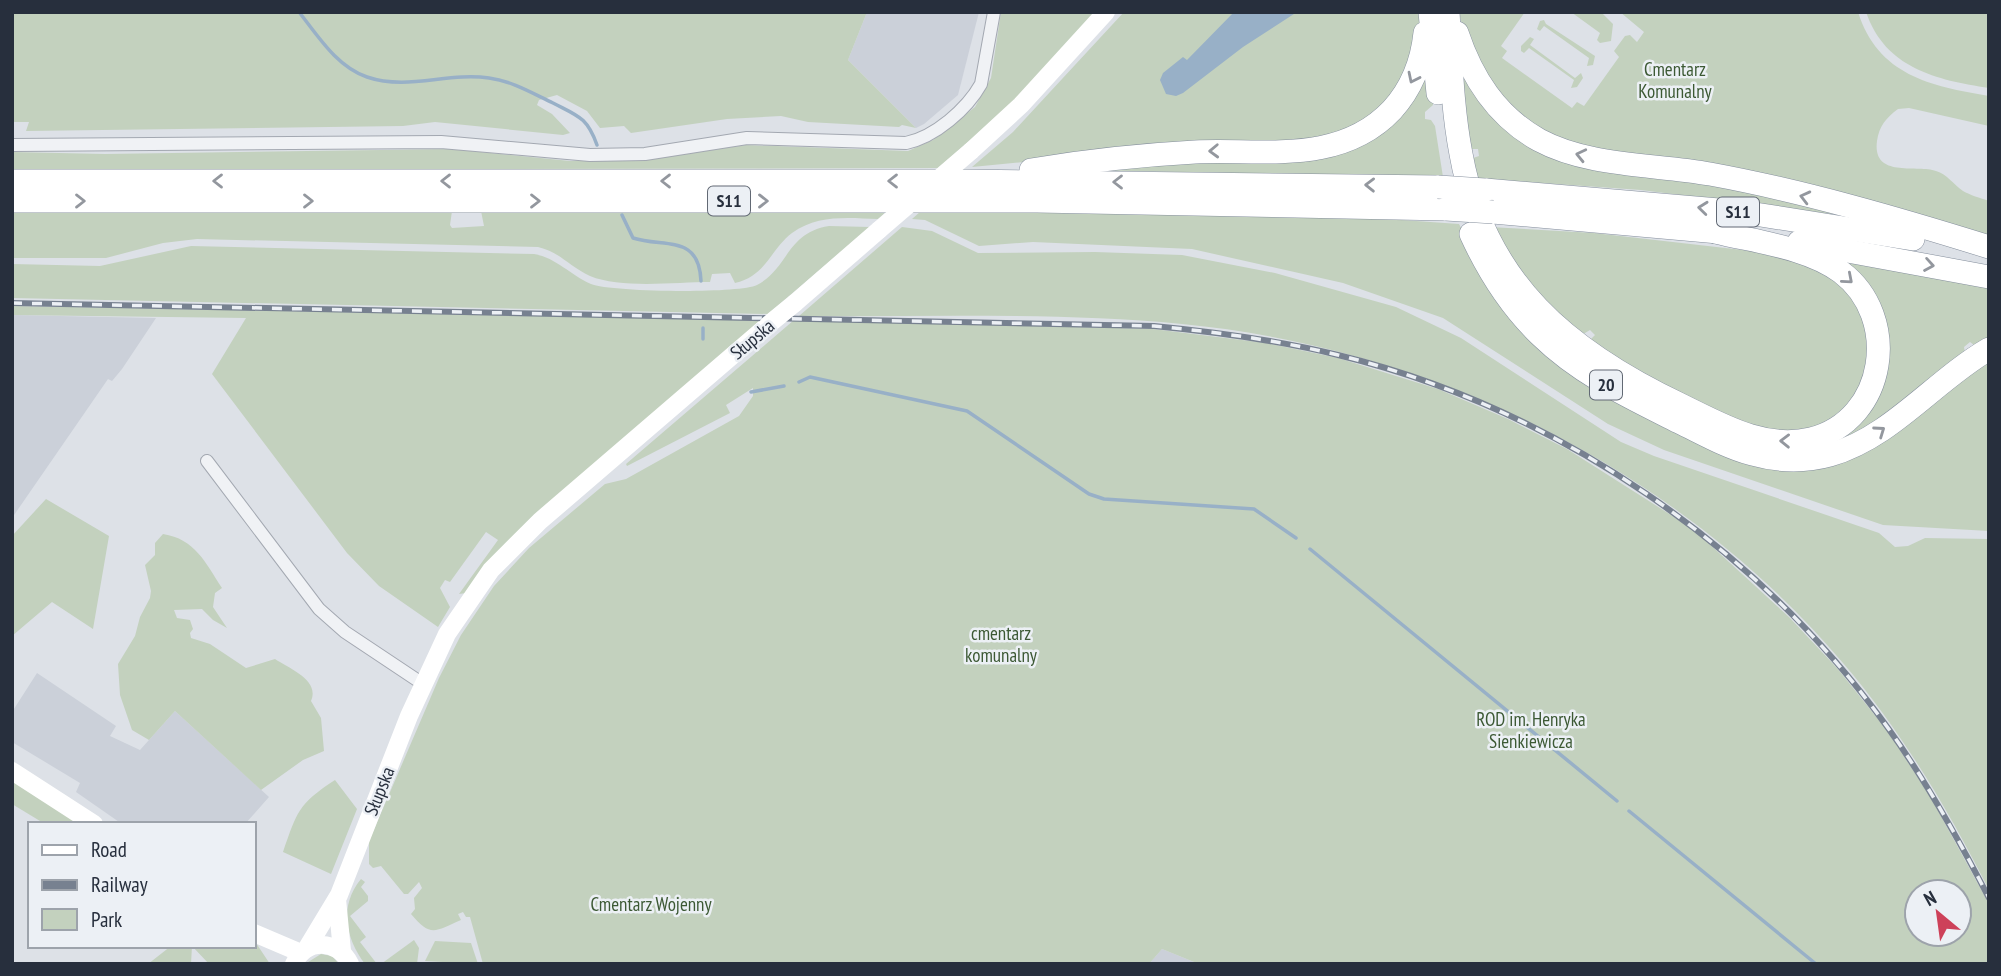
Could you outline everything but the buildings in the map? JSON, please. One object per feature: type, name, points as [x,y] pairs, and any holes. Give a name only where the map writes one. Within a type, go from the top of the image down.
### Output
[{"type":"highway","points":[[962,181],[1095,161],[1192,152],[1300,151],[1350,140],[1383,118],[1407,90],[1423,49],[1428,12]]},
{"type":"highway","name":"20","points":[[1428,12],[1445,151],[1467,227],[1490,272],[1518,312],[1541,337],[1600,381],[1726,445],[1776,459],[1807,460],[1863,443],[1953,372],[1989,349]]},
{"type":"highway","points":[[1449,12],[1456,123],[1471,192],[1493,244],[1532,303],[1564,335],[1600,362],[1653,392],[1738,432],[1786,442],[1813,439],[1827,433],[1847,419],[1864,401],[1877,372],[1880,339],[1869,302],[1851,280],[1829,264],[1796,252],[1716,232]]},
{"type":"highway","points":[[1449,12],[1469,66],[1495,105],[1522,129],[1563,150],[1743,181],[1989,249]]},
{"type":"highway","name":"S11","points":[[12,181],[962,181],[1438,187],[1742,212],[1989,249]]},
{"type":"highway","name":"S11","points":[[12,201],[1037,201],[1446,209],[1716,232],[1867,253],[1989,277]]},
{"type":"main road","name":"Słupska","points":[[300,955],[337,898],[423,684],[464,606],[505,554],[1021,106],[1106,12]]},
{"type":"main road","points":[[12,771],[91,822]]},
{"type":"main road","name":"Słupska","points":[[337,898],[346,957]]},
{"type":"main road","points":[[256,935],[300,955],[323,944],[346,957]]},
{"type":"main road","points":[[256,935],[284,964]]},
{"type":"street","points":[[12,145],[441,142],[590,155],[645,153],[747,138],[906,144],[930,134],[976,93],[981,84],[995,12]]},
{"type":"street","points":[[207,461],[319,609],[345,632],[423,684]]},
{"type":"shaded area","points":[[867,12],[979,12],[958,95],[916,128],[848,60]]},
{"type":"shaded area","points":[[12,315],[156,318],[122,369],[112,381],[108,379],[12,518]]},
{"type":"shaded area","points":[[37,673],[116,726],[110,736],[140,750],[175,711],[269,797],[247,822],[119,822],[76,792],[80,783],[12,742],[12,712]]},
{"type":"shaded area","points":[[1162,949],[1199,964],[1149,964]]},
{"type":"green space","points":[[12,12],[867,12],[848,60],[916,128],[902,125],[808,122],[781,116],[727,119],[631,133],[624,126],[600,128],[587,111],[557,95],[539,100],[537,105],[552,114],[570,133],[563,135],[435,122],[403,126],[26,131],[29,122],[12,122]]},
{"type":"green space","points":[[1001,12],[1098,12],[1018,99],[938,168],[12,170],[12,152],[105,154],[452,149],[570,161],[645,160],[746,145],[908,151],[933,140],[975,107],[991,78]]},
{"type":"green space","points":[[1124,12],[1420,12],[1418,41],[1390,103],[1335,139],[1182,147],[972,167],[1013,132]]},
{"type":"green space","name":"Cmentarz Komunalny","points":[[1459,12],[1525,12],[1501,46],[1507,51],[1502,58],[1572,108],[1577,102],[1584,106],[1619,57],[1614,51],[1625,36],[1630,35],[1637,42],[1644,32],[1620,12],[1858,12],[1867,33],[1893,64],[1927,82],[1989,96],[1989,126],[1909,108],[1898,109],[1879,131],[1877,153],[1881,161],[1888,165],[1940,172],[1963,191],[1989,201],[1989,238],[1554,139],[1503,104],[1464,34]]},
{"type":"green space","points":[[1571,12],[1601,12],[1613,24],[1611,41],[1600,43],[1597,40],[1600,33]]},
{"type":"green space","points":[[1866,12],[1989,12],[1989,88],[1950,81],[1899,59],[1875,31]]},
{"type":"green space","points":[[1544,20],[1546,24],[1595,56],[1593,65],[1587,66],[1589,58],[1544,26],[1540,31],[1537,29],[1540,21]]},
{"type":"green space","points":[[1530,37],[1534,39],[1530,45],[1575,78],[1581,73],[1583,78],[1577,87],[1571,88],[1574,80],[1529,48],[1524,53],[1521,51],[1521,46]]},
{"type":"green space","points":[[1455,43],[1500,118],[1657,170],[1854,217],[1641,190],[1472,178],[1473,158],[1479,156],[1478,149],[1470,149]]},
{"type":"green space","points":[[1430,53],[1433,105],[1425,112],[1425,119],[1431,120],[1435,126],[1443,177],[1080,170],[1342,149]]},
{"type":"green space","points":[[12,211],[452,211],[452,228],[484,226],[481,211],[886,212],[878,219],[834,218],[802,227],[785,240],[761,269],[745,280],[735,283],[730,273],[712,274],[710,282],[649,284],[617,282],[590,276],[553,252],[538,247],[197,239],[163,243],[106,258],[12,258]]},
{"type":"green space","points":[[921,211],[1373,218],[1459,224],[1487,278],[1796,467],[1989,356],[1989,531],[1883,525],[1664,450],[1608,424],[1443,318],[1343,283],[1192,249],[1033,242],[979,246],[925,220],[912,219]]},
{"type":"green space","points":[[1472,225],[1477,226],[1491,254],[1517,294],[1549,329],[1568,345],[1657,402],[1724,434],[1753,444],[1792,449],[1822,442],[1836,436],[1860,418],[1877,393],[1886,358],[1886,335],[1880,312],[1871,295],[1837,259],[1989,288],[1989,344],[1978,348],[1970,342],[1964,347],[1965,353],[1959,361],[1887,421],[1856,440],[1831,449],[1799,454],[1776,454],[1753,449],[1663,410],[1603,376],[1559,345],[1532,319],[1510,290]]},
{"type":"green space","points":[[829,226],[870,227],[768,314],[12,298],[12,264],[100,266],[191,246],[534,254],[550,259],[591,284],[603,287],[726,290],[757,285],[776,270],[804,236]]},
{"type":"green space","points":[[902,227],[932,231],[978,253],[1095,252],[1182,255],[1275,273],[1396,307],[1461,338],[1621,442],[1654,456],[1879,533],[1895,547],[1908,546],[1925,538],[1989,539],[1989,890],[1923,772],[1885,716],[1843,663],[1778,594],[1706,532],[1628,477],[1545,430],[1458,391],[1368,360],[1276,338],[1135,320],[991,316],[799,316]]},
{"type":"green space","points":[[1490,227],[1594,233],[1787,255],[1848,285],[1874,335],[1859,396],[1816,430],[1765,433],[1625,370],[1591,339],[1595,335],[1590,330],[1580,336],[1544,308]]},
{"type":"green space","points":[[12,306],[761,320],[466,593],[459,594],[498,540],[486,532],[450,582],[445,580],[440,588],[450,607],[438,627],[379,586],[347,553],[212,374],[246,318],[12,315]]},
{"type":"green space","points":[[794,320],[1153,329],[1266,343],[1338,358],[1438,389],[1508,419],[1567,449],[1693,529],[1789,617],[1837,668],[1886,729],[1930,796],[1989,904],[1989,964],[1199,964],[1162,949],[1149,964],[483,964],[470,917],[466,917],[463,912],[458,914],[461,920],[439,929],[424,927],[411,914],[415,909],[414,898],[422,888],[419,882],[408,894],[404,894],[381,866],[373,868],[369,864],[369,841],[439,678],[461,635],[494,586],[529,548],[605,484],[626,479],[739,416],[753,396],[753,388],[726,405],[730,413],[627,466],[626,464]]},
{"type":"green space","points":[[46,499],[109,536],[93,629],[52,602],[12,636],[12,536]]},
{"type":"green space","points":[[163,534],[191,546],[222,588],[215,593],[213,607],[227,628],[213,620],[202,609],[174,610],[177,618],[190,620],[193,629],[191,638],[210,644],[246,668],[275,659],[302,676],[311,687],[311,701],[321,718],[324,751],[303,760],[261,790],[175,711],[149,740],[132,730],[120,695],[118,664],[135,636],[140,617],[150,598],[145,565],[155,555],[155,543]]},
{"type":"green space","points":[[12,778],[80,822],[42,822],[12,804]]},
{"type":"green space","points":[[335,780],[357,809],[331,874],[283,852],[300,810],[313,796]]},
{"type":"green space","points":[[361,879],[365,882],[361,887],[368,896],[368,901],[350,916],[366,937],[360,942],[377,964],[365,964],[353,943],[347,922],[350,900]]},
{"type":"green space","points":[[414,940],[419,948],[417,964],[381,964]]},
{"type":"green space","points":[[435,941],[471,943],[478,964],[425,961]]},
{"type":"green space","points":[[256,943],[270,964],[209,964],[194,948],[256,948]]},
{"type":"green space","points":[[168,948],[192,948],[191,964],[148,964]]},
{"type":"green space","points":[[321,954],[332,956],[339,964],[305,964]]},
{"type":"water","points":[[1234,12],[1297,12],[1243,47],[1183,93],[1176,96],[1166,94],[1160,80],[1163,73],[1183,57],[1187,60]]},
{"type":"waterway","points":[[299,12],[337,58],[367,77],[397,82],[458,77],[489,78],[506,82],[530,91],[575,115],[589,128],[597,145]]},
{"type":"waterway","points":[[622,215],[633,238],[687,249],[699,266],[701,281]]},
{"type":"waterway","points":[[703,328],[703,339]]},
{"type":"waterway","points":[[799,382],[810,377],[967,411],[1089,494],[1104,499],[1254,509],[1296,538]]},
{"type":"waterway","points":[[751,392],[784,386]]},
{"type":"waterway","points":[[1310,549],[1617,801]]},
{"type":"waterway","points":[[1629,811],[1816,964]]},
{"type":"railway","points":[[12,303],[1154,326],[1292,345],[1338,355],[1419,379],[1498,410],[1574,449],[1646,494],[1714,544],[1778,601],[1836,662],[1888,728],[1942,811],[1989,898]]},
{"type":"park label","name":"cmentarz komunalny","points":[[1001,644]]},
{"type":"park label","name":"ROD im. Henryka Sienkiewicza","points":[[1531,730]]},
{"type":"park label","name":"Cmentarz Wojenny","points":[[651,904]]}]
